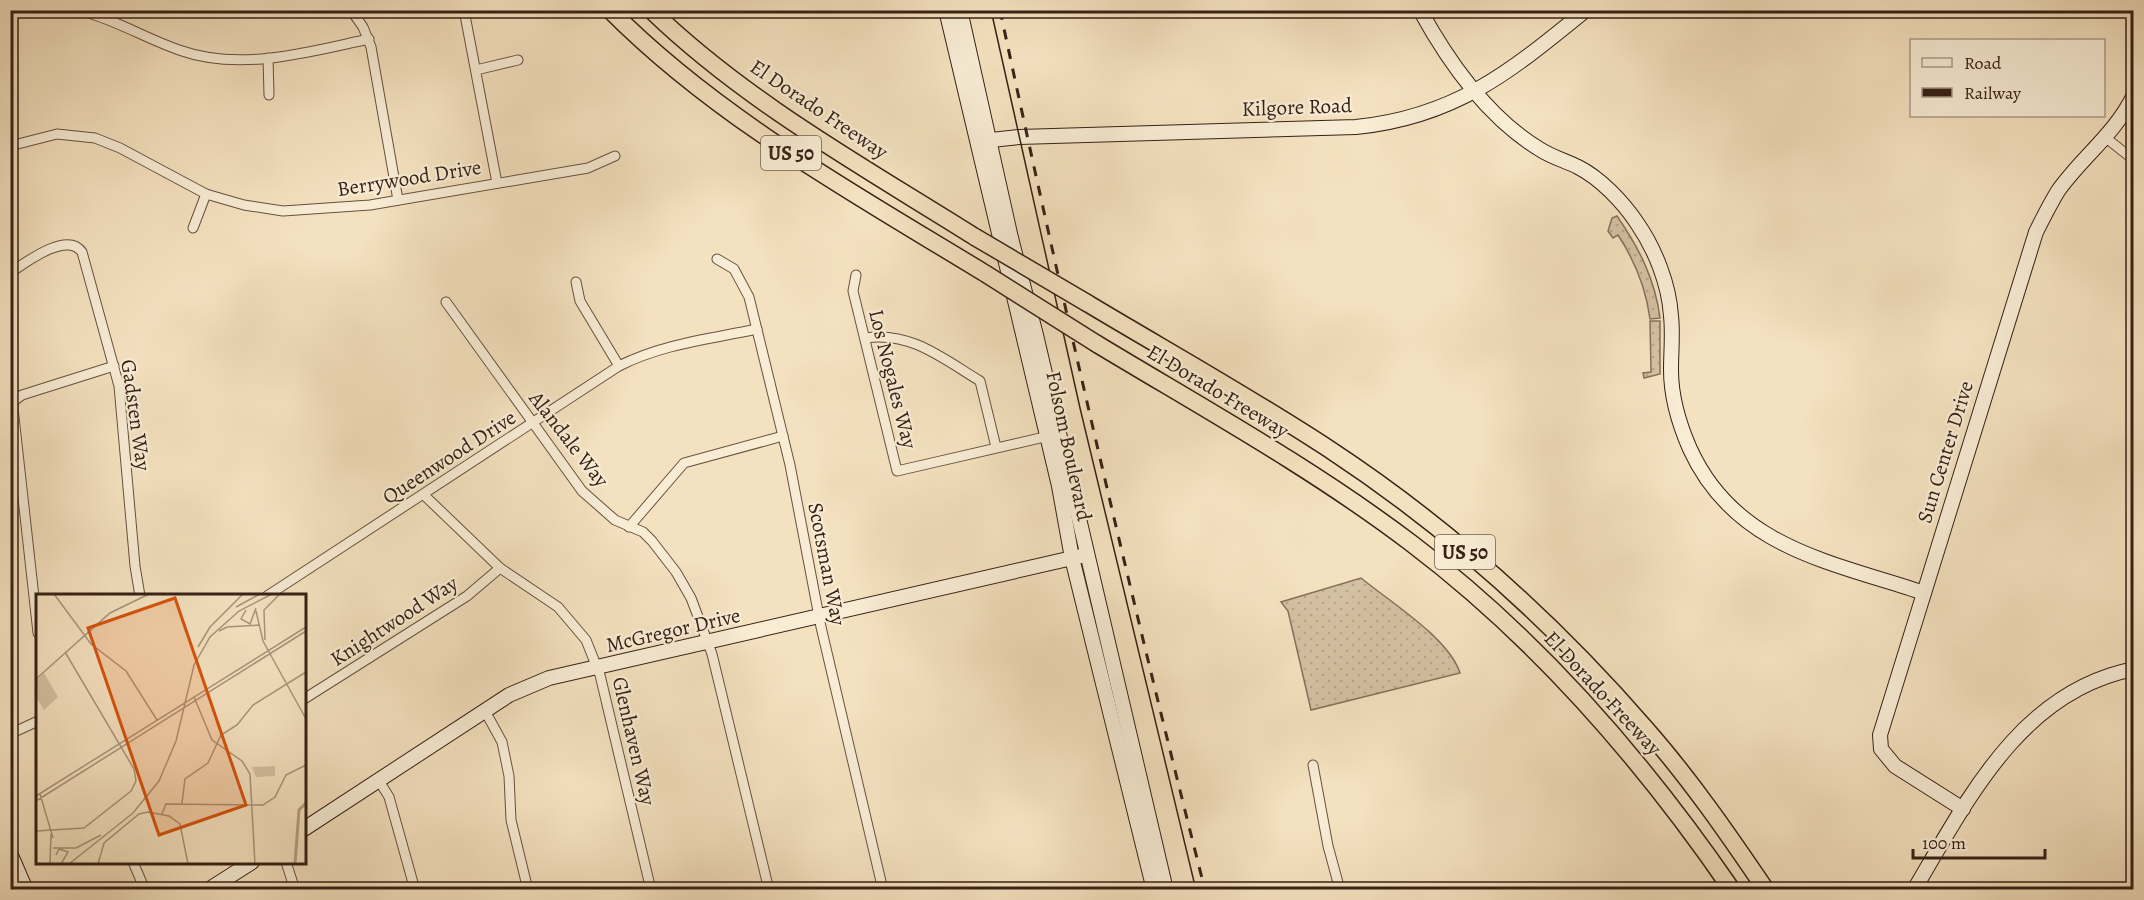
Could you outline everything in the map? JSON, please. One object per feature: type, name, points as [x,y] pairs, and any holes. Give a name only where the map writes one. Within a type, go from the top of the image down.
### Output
[{"type":"highway","name":"El Dorado Freeway","points":[[610,10],[631,31],[706,92],[784,148],[1097,344],[1332,486],[1412,543],[1487,606],[1558,673],[1624,746],[1686,822],[1732,890]]},
{"type":"highway","name":"El Dorado Freeway","points":[[654,12],[771,108],[975,237],[1329,449],[1425,520],[1504,584],[1578,654],[1647,729],[1710,809],[1766,890]]},
{"type":"street","points":[[77,10],[196,55],[237,60],[268,58],[369,39]]},
{"type":"street","points":[[351,10],[369,39],[398,200]]},
{"type":"street","points":[[464,10],[497,183]]},
{"type":"street","name":"Folsom Boulevard","points":[[946,10],[983,141],[1079,556],[1126,783],[1154,890]]},
{"type":"street","name":"Folsom Boulevard","points":[[960,10],[983,141]]},
{"type":"street","points":[[1420,10],[1443,48],[1475,92],[1503,120],[1541,150],[1580,168],[1601,184],[1637,223],[1654,254],[1671,314],[1671,371],[1679,424],[1708,484],[1746,522],[1786,547],[1924,593]]},
{"type":"street","name":"Kilgore Road","points":[[983,141],[1374,125],[1441,108],[1496,81],[1586,10]]},
{"type":"street","points":[[268,58],[269,95]]},
{"type":"street","points":[[476,70],[518,60]]},
{"type":"street","name":"Sun Center Drive","points":[[1964,810],[1895,766],[1881,749],[1883,724],[2036,232],[2059,190],[2106,138],[2126,112],[2133,96]]},
{"type":"street","name":"Berrywood Drive","points":[[10,146],[57,134],[95,138],[120,148],[206,194],[244,205],[283,211],[353,207],[398,200],[588,168],[615,156]]},
{"type":"street","points":[[2106,138],[2133,160]]},
{"type":"street","points":[[194,228],[206,194]]},
{"type":"street","name":"Gadsten Way","points":[[10,273],[45,251],[71,244],[78,246],[82,252],[119,386],[135,566],[140,594]]},
{"type":"street","name":"Scotsman Way","points":[[717,259],[730,264],[742,280],[757,329],[783,436],[819,618],[883,890]]},
{"type":"street","name":"Los Nogales Way","points":[[856,275],[853,291],[897,471],[1052,435]]},
{"type":"street","points":[[576,282],[580,301],[619,366]]},
{"type":"street","name":"Alandale Way","points":[[446,302],[582,491],[615,520],[643,532],[665,555],[691,598],[709,644],[769,890]]},
{"type":"street","name":"Queenwood Drive","points":[[270,594],[619,366],[643,354],[674,345],[757,329]]},
{"type":"street","points":[[865,338],[892,336],[905,338],[980,381],[996,447]]},
{"type":"street","points":[[36,615],[14,401],[22,395],[114,366]]},
{"type":"street","points":[[629,527],[684,463],[783,436]]},
{"type":"street","name":"Glenhaven Way","points":[[424,495],[500,568],[545,597],[570,617],[586,640],[598,669],[651,890]]},
{"type":"street","name":"Folsom Boulevard","points":[[1079,556],[1152,828],[1166,890]]},
{"type":"street","name":"McGregor Drive","points":[[306,828],[378,779],[526,686],[549,678],[709,644],[973,579],[1079,556]]},
{"type":"street","name":"Knightwood Way","points":[[306,698],[467,596],[500,568]]},
{"type":"street","points":[[1914,890],[2003,751],[2038,714],[2084,683],[2133,669]]},
{"type":"street","points":[[485,711],[502,742],[509,776],[512,820],[528,890]]},
{"type":"street","points":[[10,734],[36,723]]},
{"type":"street","points":[[1313,765],[1328,846],[1340,890]]},
{"type":"street","points":[[378,779],[389,797],[415,890]]},
{"type":"street","points":[[1126,783],[1135,787],[1143,819],[1152,828]]},
{"type":"street","points":[[10,853],[26,890]]},
{"type":"street","points":[[134,864],[145,890]]},
{"type":"street","points":[[208,890],[249,864]]},
{"type":"street","points":[[287,864],[295,890]]},
{"type":"shaded area","points":[[1617,216],[1645,264],[1658,304],[1660,318],[1650,319],[1646,296],[1635,265],[1618,235],[1613,238],[1608,231],[1612,218]]},
{"type":"shaded area","points":[[1650,321],[1660,321],[1660,374],[1644,378],[1643,373],[1651,372]]},
{"type":"shaded area","points":[[1361,578],[1431,634],[1454,660],[1460,673],[1311,710],[1288,611],[1281,602]]},
{"type":"tram line","points":[[991,10],[1080,408],[1196,890]]},
{"type":"railway","points":[[1000,10],[1098,451],[1205,890]]}]
